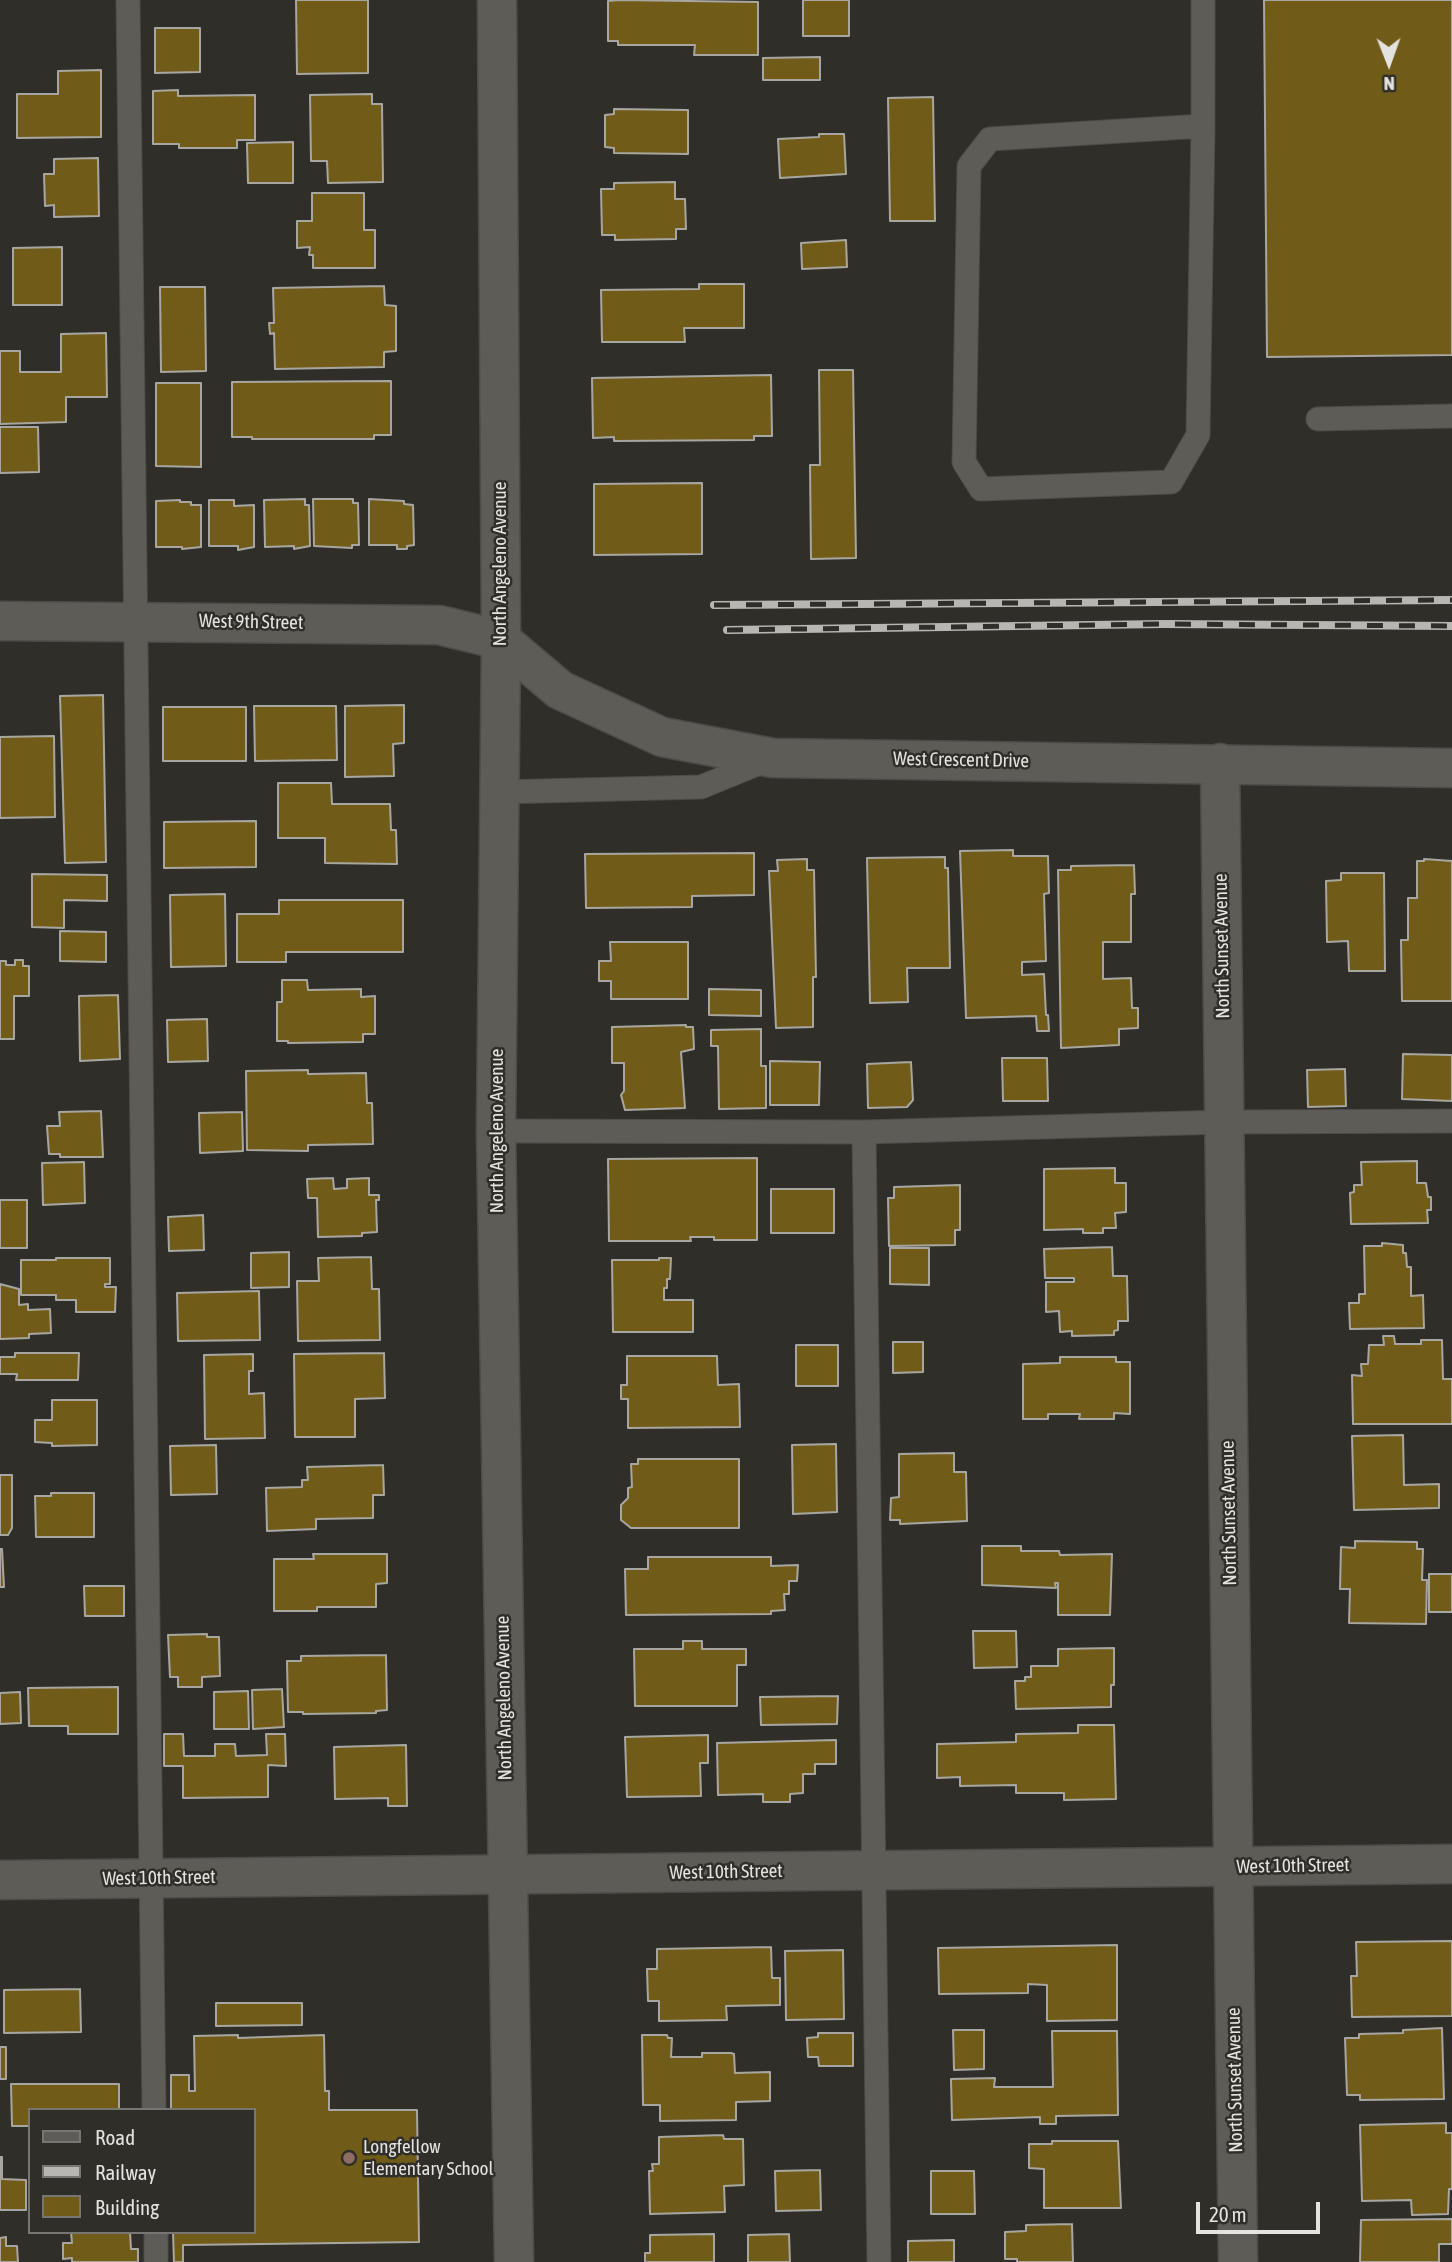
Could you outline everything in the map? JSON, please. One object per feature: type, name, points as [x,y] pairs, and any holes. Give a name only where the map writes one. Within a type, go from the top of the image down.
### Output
[{"type":"street","name":"North Angeleno Avenue","points":[[498,0],[501,640],[496,1131],[514,2262]]},
{"type":"street","name":"West 9th Street","points":[[0,621],[136,620],[439,625],[501,640]]},
{"type":"street","name":"West Crescent Drive","points":[[501,640],[560,690],[662,737],[773,758],[1452,768]]},
{"type":"street","name":"North Sunset Avenue","points":[[1220,763],[1238,2262]]},
{"type":"street","name":"West 10th Street","points":[[0,1880],[1452,1864]]},
{"type":"lane","points":[[128,0],[154,2108]]},
{"type":"lane","points":[[1203,0],[1203,126],[1198,435],[1171,482],[981,489],[964,462],[969,166],[990,139],[1203,126]]},
{"type":"lane","points":[[1318,419],[1452,416]]},
{"type":"lane","points":[[499,792],[701,787],[773,758]]},
{"type":"lane","points":[[496,1131],[864,1132],[1224,1122],[1452,1121]]},
{"type":"lane","points":[[864,1132],[879,2262]]},
{"type":"lane","points":[[156,2234],[156,2262]]},
{"type":"building","points":[[296,0],[368,0],[368,73],[297,74]]},
{"type":"building","points":[[803,0],[849,0],[849,36],[803,36]]},
{"type":"building","points":[[1264,0],[1452,0],[1452,355],[1267,357]]},
{"type":"building","points":[[608,1],[758,2],[758,55],[694,55],[695,45],[618,45],[618,41],[608,41]]},
{"type":"building","points":[[155,28],[200,28],[200,72],[155,73]]},
{"type":"building","points":[[820,57],[820,80],[763,80],[763,58]]},
{"type":"building","points":[[101,70],[101,137],[17,138],[17,94],[58,94],[58,71]]},
{"type":"building","points":[[178,90],[178,96],[255,95],[255,140],[237,140],[237,148],[179,148],[179,144],[153,144],[153,91]]},
{"type":"building","points":[[372,94],[372,104],[382,104],[383,182],[328,183],[327,161],[311,161],[310,95]]},
{"type":"building","points":[[933,97],[935,221],[890,221],[888,98]]},
{"type":"building","points":[[614,109],[688,110],[688,154],[614,153],[614,148],[605,147],[605,115],[614,114]]},
{"type":"building","points":[[819,134],[844,134],[846,174],[780,178],[778,139],[819,137]]},
{"type":"building","points":[[293,142],[293,183],[248,183],[247,143]]},
{"type":"building","points":[[98,158],[99,216],[54,217],[54,205],[45,206],[44,174],[54,174],[54,159]]},
{"type":"building","points":[[675,182],[675,199],[685,199],[686,229],[676,229],[676,239],[615,240],[615,235],[602,235],[601,189],[614,189],[614,183]]},
{"type":"building","points":[[312,193],[364,193],[364,230],[375,230],[375,268],[313,268],[313,255],[309,255],[310,247],[297,248],[297,221],[312,221]]},
{"type":"building","points":[[846,240],[847,267],[802,269],[801,243]]},
{"type":"building","points":[[62,247],[62,305],[13,305],[13,248]]},
{"type":"building","points":[[699,284],[744,284],[744,328],[684,328],[685,342],[602,342],[601,290],[699,289]]},
{"type":"building","points":[[384,286],[385,305],[396,306],[396,351],[384,352],[384,367],[275,369],[274,333],[270,334],[269,323],[274,323],[273,288]]},
{"type":"building","points":[[160,287],[205,287],[206,371],[161,372]]},
{"type":"building","points":[[106,333],[107,397],[66,397],[66,422],[0,424],[0,351],[20,351],[20,372],[61,372],[61,334]]},
{"type":"building","points":[[819,370],[853,370],[856,558],[811,559],[810,465],[820,465]]},
{"type":"building","points":[[771,375],[772,436],[754,436],[754,440],[614,441],[614,437],[593,438],[592,378]]},
{"type":"building","points":[[391,381],[391,435],[374,435],[374,439],[232,437],[232,382]]},
{"type":"building","points":[[156,383],[201,383],[201,467],[156,466]]},
{"type":"building","points":[[0,427],[38,427],[39,472],[0,473]]},
{"type":"building","points":[[702,483],[702,554],[594,555],[594,484]]},
{"type":"building","points":[[305,499],[305,505],[309,505],[310,546],[294,549],[294,546],[265,547],[264,500]]},
{"type":"building","points":[[313,499],[353,499],[353,503],[358,503],[359,545],[352,545],[352,548],[314,546]]},
{"type":"building","points":[[369,499],[404,501],[404,504],[413,505],[414,545],[407,546],[407,549],[397,549],[397,545],[369,545]]},
{"type":"building","points":[[209,500],[234,500],[234,506],[254,505],[254,547],[238,550],[238,546],[209,546]]},
{"type":"building","points":[[156,501],[191,502],[191,505],[201,505],[201,547],[156,547]]},
{"type":"building","points":[[103,695],[106,862],[65,863],[60,696]]},
{"type":"building","points":[[404,705],[404,743],[393,744],[394,776],[345,777],[345,706]]},
{"type":"building","points":[[254,706],[336,706],[337,760],[255,761]]},
{"type":"building","points":[[163,707],[246,707],[246,761],[163,761]]},
{"type":"building","points":[[54,736],[55,817],[0,818],[0,737]]},
{"type":"building","points":[[278,783],[331,783],[332,804],[390,804],[391,830],[396,830],[397,864],[325,863],[325,838],[278,838]]},
{"type":"building","points":[[256,821],[256,867],[164,868],[164,822]]},
{"type":"building","points":[[1013,850],[1013,856],[1048,856],[1049,893],[1044,894],[1046,961],[1022,962],[1022,975],[1044,974],[1049,1031],[1037,1031],[1036,1016],[966,1018],[960,851]]},
{"type":"building","points":[[754,853],[754,895],[692,896],[692,907],[586,908],[585,854]]},
{"type":"building","points":[[945,857],[945,868],[948,868],[950,968],[907,968],[908,1002],[870,1003],[867,858]]},
{"type":"building","points":[[807,859],[807,870],[814,870],[816,977],[813,977],[813,1027],[776,1028],[769,871],[778,871],[777,860]]},
{"type":"building","points":[[1417,861],[1452,861],[1452,1001],[1402,1001],[1401,940],[1408,940],[1408,898],[1417,898]]},
{"type":"building","points":[[1134,865],[1135,894],[1131,894],[1131,942],[1103,942],[1103,979],[1131,978],[1132,1008],[1138,1008],[1138,1028],[1119,1029],[1119,1045],[1061,1048],[1058,870],[1071,870],[1071,866]]},
{"type":"building","points":[[1341,873],[1384,873],[1385,971],[1349,971],[1348,941],[1327,942],[1326,881],[1341,880]]},
{"type":"building","points":[[32,874],[107,875],[107,901],[64,900],[64,928],[32,927]]},
{"type":"building","points":[[225,894],[226,966],[171,967],[170,895]]},
{"type":"building","points":[[279,900],[403,900],[403,952],[286,952],[286,962],[237,962],[237,914],[279,914]]},
{"type":"building","points":[[60,931],[106,932],[106,962],[60,961]]},
{"type":"building","points":[[610,942],[688,942],[688,999],[611,999],[611,981],[599,981],[599,961],[611,961]]},
{"type":"building","points":[[15,960],[23,960],[23,966],[29,966],[29,996],[14,996],[14,1039],[0,1039],[0,961],[6,961],[6,965],[15,965]]},
{"type":"building","points":[[282,980],[307,980],[308,990],[361,989],[361,997],[375,996],[375,1034],[363,1034],[363,1042],[277,1041],[277,1002],[282,1002]]},
{"type":"building","points":[[709,989],[761,990],[761,1016],[709,1015]]},
{"type":"building","points":[[118,995],[120,1059],[80,1061],[79,996]]},
{"type":"building","points":[[207,1019],[208,1061],[168,1062],[167,1020]]},
{"type":"building","points":[[612,1027],[693,1027],[694,1049],[681,1052],[685,1108],[625,1110],[621,1095],[624,1091],[624,1063],[612,1063]]},
{"type":"building","points":[[761,1029],[761,1066],[766,1066],[766,1108],[719,1109],[718,1046],[711,1046],[711,1030]]},
{"type":"building","points":[[1403,1054],[1452,1055],[1452,1101],[1402,1099]]},
{"type":"building","points":[[1002,1058],[1047,1058],[1048,1101],[1003,1101]]},
{"type":"building","points":[[770,1061],[820,1062],[819,1105],[770,1105]]},
{"type":"building","points":[[911,1062],[913,1100],[907,1107],[868,1108],[867,1064]]},
{"type":"building","points":[[1345,1069],[1346,1106],[1308,1107],[1307,1070]]},
{"type":"building","points":[[308,1070],[308,1074],[366,1073],[367,1103],[372,1103],[373,1144],[308,1145],[308,1151],[247,1150],[246,1071]]},
{"type":"building","points":[[101,1111],[103,1157],[60,1157],[60,1154],[49,1154],[47,1126],[60,1126],[59,1112]]},
{"type":"building","points":[[242,1112],[243,1151],[200,1153],[199,1113]]},
{"type":"building","points":[[757,1158],[757,1240],[690,1237],[691,1241],[609,1241],[608,1159]]},
{"type":"building","points":[[1417,1161],[1417,1183],[1426,1183],[1428,1197],[1431,1197],[1431,1210],[1427,1210],[1428,1223],[1351,1224],[1350,1193],[1354,1192],[1354,1185],[1362,1185],[1361,1162]]},
{"type":"building","points":[[84,1162],[85,1203],[43,1205],[42,1163]]},
{"type":"building","points":[[1115,1168],[1115,1183],[1126,1183],[1126,1212],[1115,1213],[1116,1228],[1103,1228],[1103,1233],[1083,1233],[1083,1229],[1044,1230],[1044,1169]]},
{"type":"building","points":[[333,1178],[334,1189],[347,1188],[347,1179],[369,1178],[369,1195],[379,1195],[379,1200],[376,1200],[377,1232],[362,1233],[362,1236],[318,1237],[317,1198],[308,1198],[307,1179]]},
{"type":"building","points":[[960,1185],[960,1230],[955,1230],[955,1245],[889,1246],[888,1198],[894,1198],[894,1187]]},
{"type":"building","points":[[771,1189],[834,1189],[834,1233],[771,1233]]},
{"type":"building","points":[[0,1200],[27,1200],[27,1248],[0,1248]]},
{"type":"building","points":[[203,1215],[204,1250],[169,1251],[168,1217]]},
{"type":"building","points":[[1382,1243],[1403,1245],[1407,1267],[1411,1267],[1411,1296],[1423,1295],[1424,1328],[1350,1329],[1349,1303],[1359,1303],[1359,1294],[1365,1294],[1364,1246],[1382,1246]]},
{"type":"building","points":[[1112,1247],[1113,1276],[1127,1276],[1128,1321],[1118,1321],[1118,1330],[1114,1331],[1114,1335],[1072,1336],[1072,1331],[1060,1332],[1059,1311],[1046,1312],[1046,1282],[1074,1282],[1074,1278],[1045,1278],[1044,1249]]},
{"type":"building","points":[[890,1248],[929,1248],[929,1285],[890,1284]]},
{"type":"building","points":[[289,1252],[289,1287],[251,1288],[251,1253]]},
{"type":"building","points":[[371,1257],[372,1289],[379,1289],[380,1340],[298,1341],[297,1281],[319,1281],[318,1258]]},
{"type":"building","points":[[110,1258],[110,1284],[105,1284],[105,1287],[116,1287],[115,1312],[76,1312],[76,1300],[56,1300],[56,1295],[21,1295],[21,1260]]},
{"type":"building","points":[[671,1258],[670,1279],[667,1279],[667,1288],[664,1288],[664,1300],[693,1300],[693,1332],[613,1332],[612,1260]]},
{"type":"building","points":[[0,1284],[19,1289],[19,1305],[28,1304],[28,1310],[50,1309],[51,1333],[29,1334],[29,1338],[0,1339]]},
{"type":"building","points":[[259,1291],[260,1340],[178,1341],[177,1293]]},
{"type":"building","points":[[1383,1336],[1394,1336],[1395,1344],[1421,1344],[1421,1340],[1442,1340],[1443,1379],[1452,1379],[1452,1424],[1353,1424],[1352,1375],[1362,1376],[1361,1364],[1368,1364],[1369,1345],[1384,1345]]},
{"type":"building","points":[[893,1342],[923,1342],[923,1372],[893,1373]]},
{"type":"building","points":[[796,1345],[838,1345],[838,1386],[796,1386]]},
{"type":"building","points":[[15,1353],[79,1353],[78,1380],[16,1380],[17,1374],[0,1374],[0,1357],[15,1357]]},
{"type":"building","points":[[384,1353],[385,1398],[355,1399],[355,1437],[295,1437],[294,1354]]},
{"type":"building","points":[[253,1354],[253,1371],[249,1371],[249,1394],[264,1393],[265,1438],[205,1439],[204,1355]]},
{"type":"building","points":[[627,1356],[717,1356],[718,1385],[739,1384],[740,1427],[628,1428],[628,1399],[621,1399],[621,1385],[627,1385]]},
{"type":"building","points":[[1060,1357],[1116,1357],[1116,1362],[1130,1362],[1130,1414],[1114,1413],[1114,1419],[1079,1419],[1080,1414],[1048,1414],[1048,1419],[1023,1419],[1023,1364],[1060,1363]]},
{"type":"building","points":[[52,1400],[97,1400],[97,1445],[52,1446],[52,1443],[35,1442],[35,1420],[52,1420]]},
{"type":"building","points":[[1403,1435],[1404,1485],[1439,1484],[1439,1508],[1354,1510],[1352,1436]]},
{"type":"building","points":[[836,1444],[837,1512],[793,1514],[792,1445]]},
{"type":"building","points":[[216,1445],[217,1494],[171,1495],[170,1446]]},
{"type":"building","points":[[954,1453],[954,1472],[966,1472],[967,1521],[900,1524],[900,1520],[890,1520],[891,1498],[899,1497],[899,1454]]},
{"type":"building","points":[[638,1459],[739,1459],[739,1528],[631,1528],[621,1520],[621,1505],[628,1498],[628,1488],[632,1487],[631,1464],[638,1464]]},
{"type":"building","points":[[383,1465],[384,1495],[373,1495],[373,1518],[316,1519],[316,1529],[267,1531],[266,1488],[302,1487],[302,1480],[308,1480],[307,1467]]},
{"type":"building","points":[[0,1475],[12,1475],[12,1528],[8,1535],[0,1535]]},
{"type":"building","points":[[51,1493],[94,1493],[94,1537],[36,1537],[35,1496],[51,1496]]},
{"type":"building","points":[[1355,1541],[1417,1542],[1417,1549],[1423,1549],[1422,1580],[1427,1580],[1426,1624],[1349,1623],[1350,1589],[1340,1589],[1341,1547],[1355,1548]]},
{"type":"building","points":[[982,1546],[1021,1546],[1021,1551],[1059,1551],[1060,1555],[1112,1554],[1110,1615],[1058,1615],[1058,1583],[1055,1583],[1056,1588],[982,1585]]},
{"type":"building","points":[[2,1549],[4,1587],[0,1587]]},
{"type":"building","points":[[313,1554],[387,1554],[387,1583],[376,1584],[376,1607],[317,1607],[317,1611],[274,1611],[274,1559],[314,1559]]},
{"type":"building","points":[[648,1557],[771,1557],[771,1566],[798,1565],[797,1581],[789,1581],[789,1594],[784,1594],[785,1610],[771,1611],[771,1614],[626,1615],[625,1569],[648,1569]]},
{"type":"building","points":[[1429,1574],[1452,1574],[1452,1612],[1429,1612]]},
{"type":"building","points":[[84,1586],[124,1586],[124,1616],[85,1616]]},
{"type":"building","points":[[973,1631],[1016,1631],[1017,1667],[974,1668]]},
{"type":"building","points":[[207,1634],[207,1637],[219,1637],[220,1676],[202,1677],[202,1687],[178,1687],[178,1677],[170,1677],[168,1635]]},
{"type":"building","points":[[683,1641],[702,1641],[702,1649],[746,1649],[746,1665],[737,1665],[737,1706],[635,1706],[634,1649],[683,1649]]},
{"type":"building","points":[[1114,1648],[1111,1707],[1016,1709],[1015,1681],[1025,1681],[1025,1677],[1031,1677],[1031,1666],[1058,1666],[1058,1649]]},
{"type":"building","points":[[386,1655],[387,1710],[376,1713],[288,1712],[287,1661],[301,1661],[301,1656]]},
{"type":"building","points":[[118,1687],[118,1734],[68,1734],[68,1726],[29,1726],[28,1688]]},
{"type":"building","points":[[282,1689],[284,1727],[253,1729],[252,1690]]},
{"type":"building","points":[[248,1691],[249,1729],[214,1729],[214,1692]]},
{"type":"building","points":[[20,1692],[21,1723],[0,1724],[0,1693]]},
{"type":"building","points":[[838,1696],[837,1724],[761,1725],[760,1697]]},
{"type":"building","points":[[1078,1725],[1114,1725],[1116,1799],[1064,1800],[1064,1793],[1016,1793],[1016,1785],[960,1786],[960,1777],[937,1778],[937,1744],[1016,1742],[1016,1734],[1078,1733]]},
{"type":"building","points":[[164,1734],[183,1734],[184,1756],[215,1756],[215,1744],[235,1744],[236,1756],[267,1755],[266,1734],[285,1734],[286,1766],[268,1765],[268,1797],[183,1798],[183,1766],[164,1766]]},
{"type":"building","points":[[708,1735],[708,1763],[700,1763],[701,1796],[627,1797],[625,1737]]},
{"type":"building","points":[[836,1740],[836,1764],[815,1764],[815,1774],[803,1774],[803,1793],[790,1794],[790,1802],[763,1802],[763,1794],[718,1795],[717,1743]]},
{"type":"building","points":[[406,1745],[407,1806],[388,1806],[388,1798],[335,1799],[334,1747]]},
{"type":"building","points":[[1452,1941],[1452,2016],[1352,2017],[1351,1976],[1357,1976],[1356,1942]]},
{"type":"building","points":[[1117,1945],[1117,2020],[1047,2021],[1047,1985],[1028,1984],[1028,1993],[939,1994],[938,1948]]},
{"type":"building","points":[[771,1947],[772,1978],[780,1978],[780,2005],[726,2006],[727,2020],[659,2021],[659,2001],[648,2001],[647,1969],[657,1969],[657,1949]]},
{"type":"building","points":[[843,1950],[844,2019],[786,2020],[785,1951]]},
{"type":"building","points":[[80,1989],[81,2032],[4,2033],[4,1990]]},
{"type":"building","points":[[216,2003],[302,2003],[302,2025],[216,2026]]},
{"type":"building","points":[[1442,2028],[1444,2099],[1360,2100],[1360,2095],[1347,2095],[1345,2038],[1359,2038],[1359,2034],[1403,2033],[1403,2030]]},
{"type":"building","points":[[953,2030],[984,2030],[984,2069],[954,2070]]},
{"type":"building","points":[[1052,2031],[1117,2031],[1118,2115],[1056,2116],[1056,2124],[1040,2124],[1040,2117],[952,2120],[951,2079],[995,2078],[994,2087],[1053,2087]]},
{"type":"building","points":[[818,2033],[853,2033],[853,2066],[819,2066],[818,2057],[808,2057],[807,2038],[818,2037]]},
{"type":"building","points":[[238,2035],[238,2038],[324,2035],[325,2091],[329,2091],[329,2110],[417,2110],[419,2242],[183,2245],[183,2262],[174,2262],[173,2234],[256,2234],[256,2108],[171,2108],[171,2075],[189,2075],[189,2091],[195,2091],[194,2036]]},
{"type":"building","points":[[642,2035],[667,2035],[672,2038],[671,2057],[731,2053],[734,2054],[735,2073],[770,2072],[770,2101],[736,2102],[736,2120],[660,2121],[660,2105],[643,2105]]},
{"type":"building","points":[[0,2047],[6,2047],[6,2079],[0,2079]]},
{"type":"building","points":[[11,2084],[119,2084],[119,2108],[28,2108],[28,2126],[12,2126]]},
{"type":"building","points":[[1446,2123],[1446,2133],[1452,2133],[1452,2189],[1449,2189],[1448,2214],[1412,2215],[1411,2200],[1362,2201],[1360,2125]]},
{"type":"building","points":[[723,2135],[724,2139],[743,2139],[744,2185],[724,2186],[725,2212],[650,2214],[649,2171],[653,2171],[652,2164],[659,2164],[659,2137]]},
{"type":"building","points":[[1052,2141],[1118,2141],[1121,2208],[1044,2208],[1044,2169],[1029,2168],[1029,2144],[1052,2144]]},
{"type":"building","points":[[0,2157],[2,2179],[26,2180],[26,2210],[0,2210]]},
{"type":"building","points":[[820,2170],[821,2210],[776,2211],[775,2171]]},
{"type":"building","points":[[931,2171],[974,2171],[975,2214],[931,2214]]},
{"type":"building","points":[[1452,2219],[1452,2244],[1439,2244],[1439,2262],[1360,2262],[1361,2220]]},
{"type":"building","points":[[1072,2224],[1073,2262],[1017,2262],[1017,2259],[1005,2259],[1005,2232],[1026,2231],[1026,2225]]},
{"type":"building","points":[[71,2234],[130,2234],[131,2249],[138,2249],[138,2262],[72,2262],[72,2258],[63,2259],[63,2243],[72,2243]]},
{"type":"building","points":[[714,2234],[714,2262],[645,2262],[645,2253],[650,2253],[650,2235]]},
{"type":"building","points":[[789,2234],[790,2262],[748,2262],[748,2235]]},
{"type":"building","points":[[6,2237],[6,2246],[17,2246],[18,2262],[0,2262],[0,2238]]},
{"type":"building","points":[[954,2240],[954,2262],[908,2262],[908,2241]]},
{"type":"railway","points":[[714,605],[1452,600]]},
{"type":"railway","points":[[727,630],[1164,624],[1452,626]]},
{"type":"place","name":"Longfellow Elementary School","points":[[349,2158]]}]
